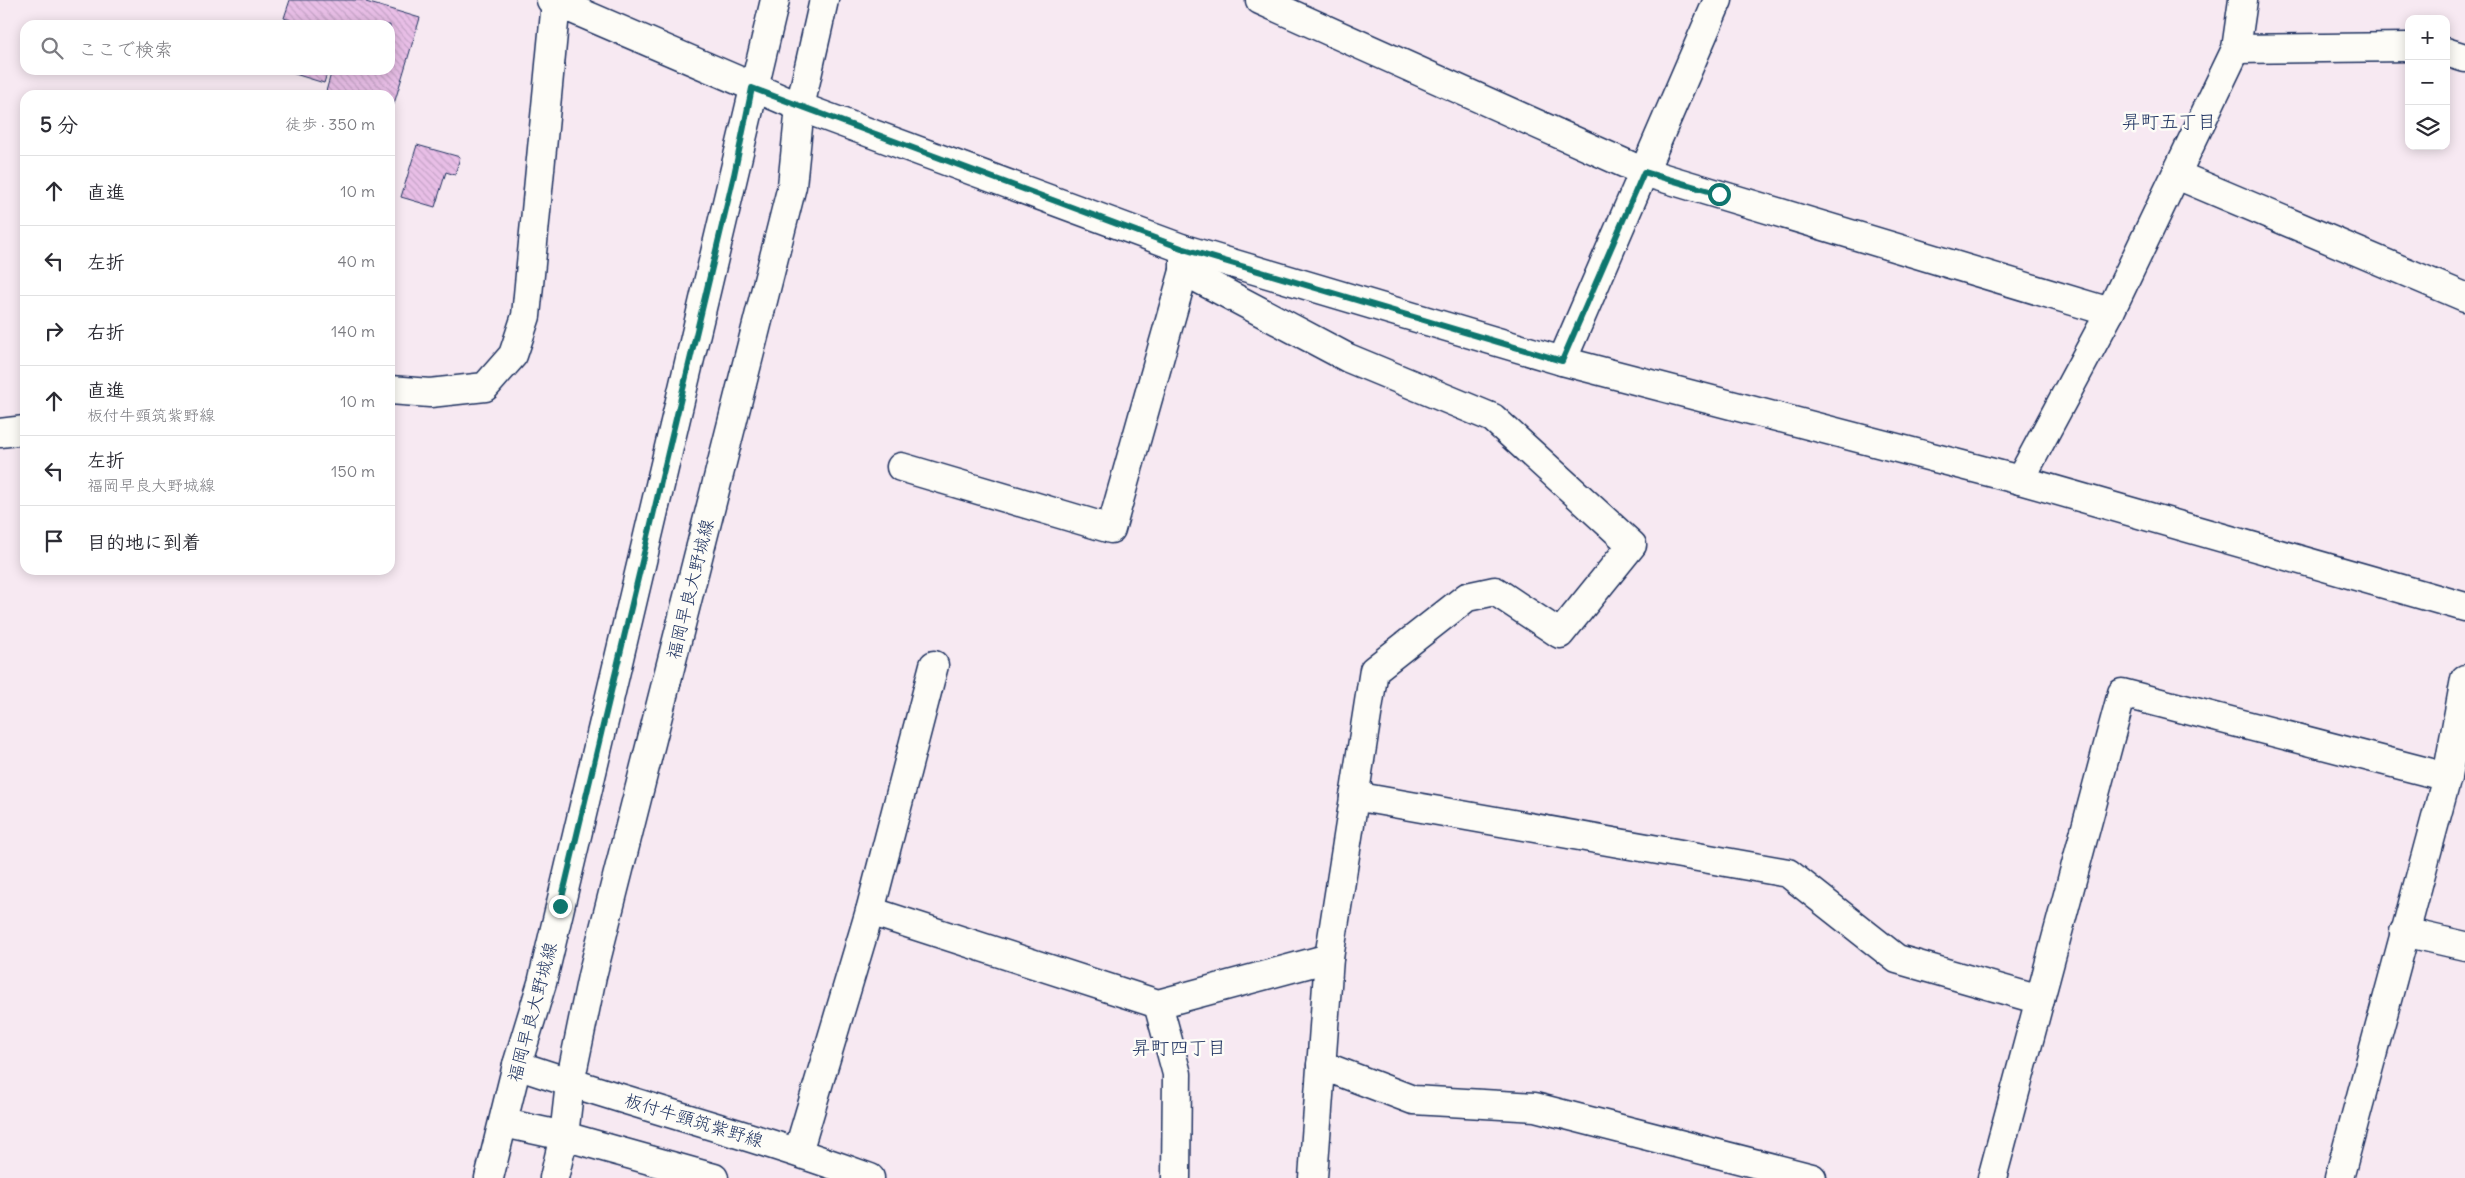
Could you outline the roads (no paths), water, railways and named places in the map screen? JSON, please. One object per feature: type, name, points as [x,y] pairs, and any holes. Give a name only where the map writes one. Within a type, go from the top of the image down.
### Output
[{"type":"street","name":"福岡早良大野城線","points":[[489,1178],[517,1065],[542,983],[732,185],[752,88],[775,0]]},
{"type":"street","name":"福岡早良大野城線","points":[[554,1178],[564,1136],[570,1083],[592,976],[792,186],[800,107],[824,0]]},
{"type":"street","points":[[1260,0],[1644,172],[2110,312]]},
{"type":"street","points":[[1562,361],[1718,0]]},
{"type":"street","points":[[2020,480],[2110,312],[2236,49],[2243,0]]},
{"type":"street","points":[[395,390],[430,393],[485,386],[513,355],[526,316],[553,1],[752,88],[1184,260],[2020,480],[2465,607]]},
{"type":"street","points":[[2236,49],[2405,47]]},
{"type":"street","points":[[2450,53],[2465,58]]},
{"type":"street","points":[[2177,175],[2465,297]]},
{"type":"street","points":[[901,467],[1111,530],[1184,260]]},
{"type":"street","points":[[1184,260],[1348,358],[1493,418],[1632,545],[1560,634],[1495,591],[1467,598],[1374,670],[1328,958],[1313,1178]]},
{"type":"street","points":[[0,433],[20,431]]},
{"type":"street","points":[[798,1152],[870,911],[934,665]]},
{"type":"street","points":[[2339,1178],[2447,777],[2465,679]]},
{"type":"street","points":[[1992,1178],[2122,693],[2447,777]]},
{"type":"street","points":[[1354,796],[1788,873],[1897,959],[2040,1000]]},
{"type":"street","points":[[870,911],[1158,1004],[1328,958]]},
{"type":"street","points":[[2404,932],[2465,946]]},
{"type":"street","points":[[1158,1004],[1177,1074],[1176,1178]]},
{"type":"street","name":"板付牛頸筑紫野線","points":[[517,1065],[570,1083],[798,1152],[870,1178]]},
{"type":"street","points":[[1321,1065],[1413,1100],[1535,1107],[1812,1178]]},
{"type":"street","points":[[504,1123],[564,1136],[714,1178]]},
{"type":"district","name":"昇町五丁目","points":[[2169,121]]},
{"type":"district","name":"昇町四丁目","points":[[1179,1047]]}]
